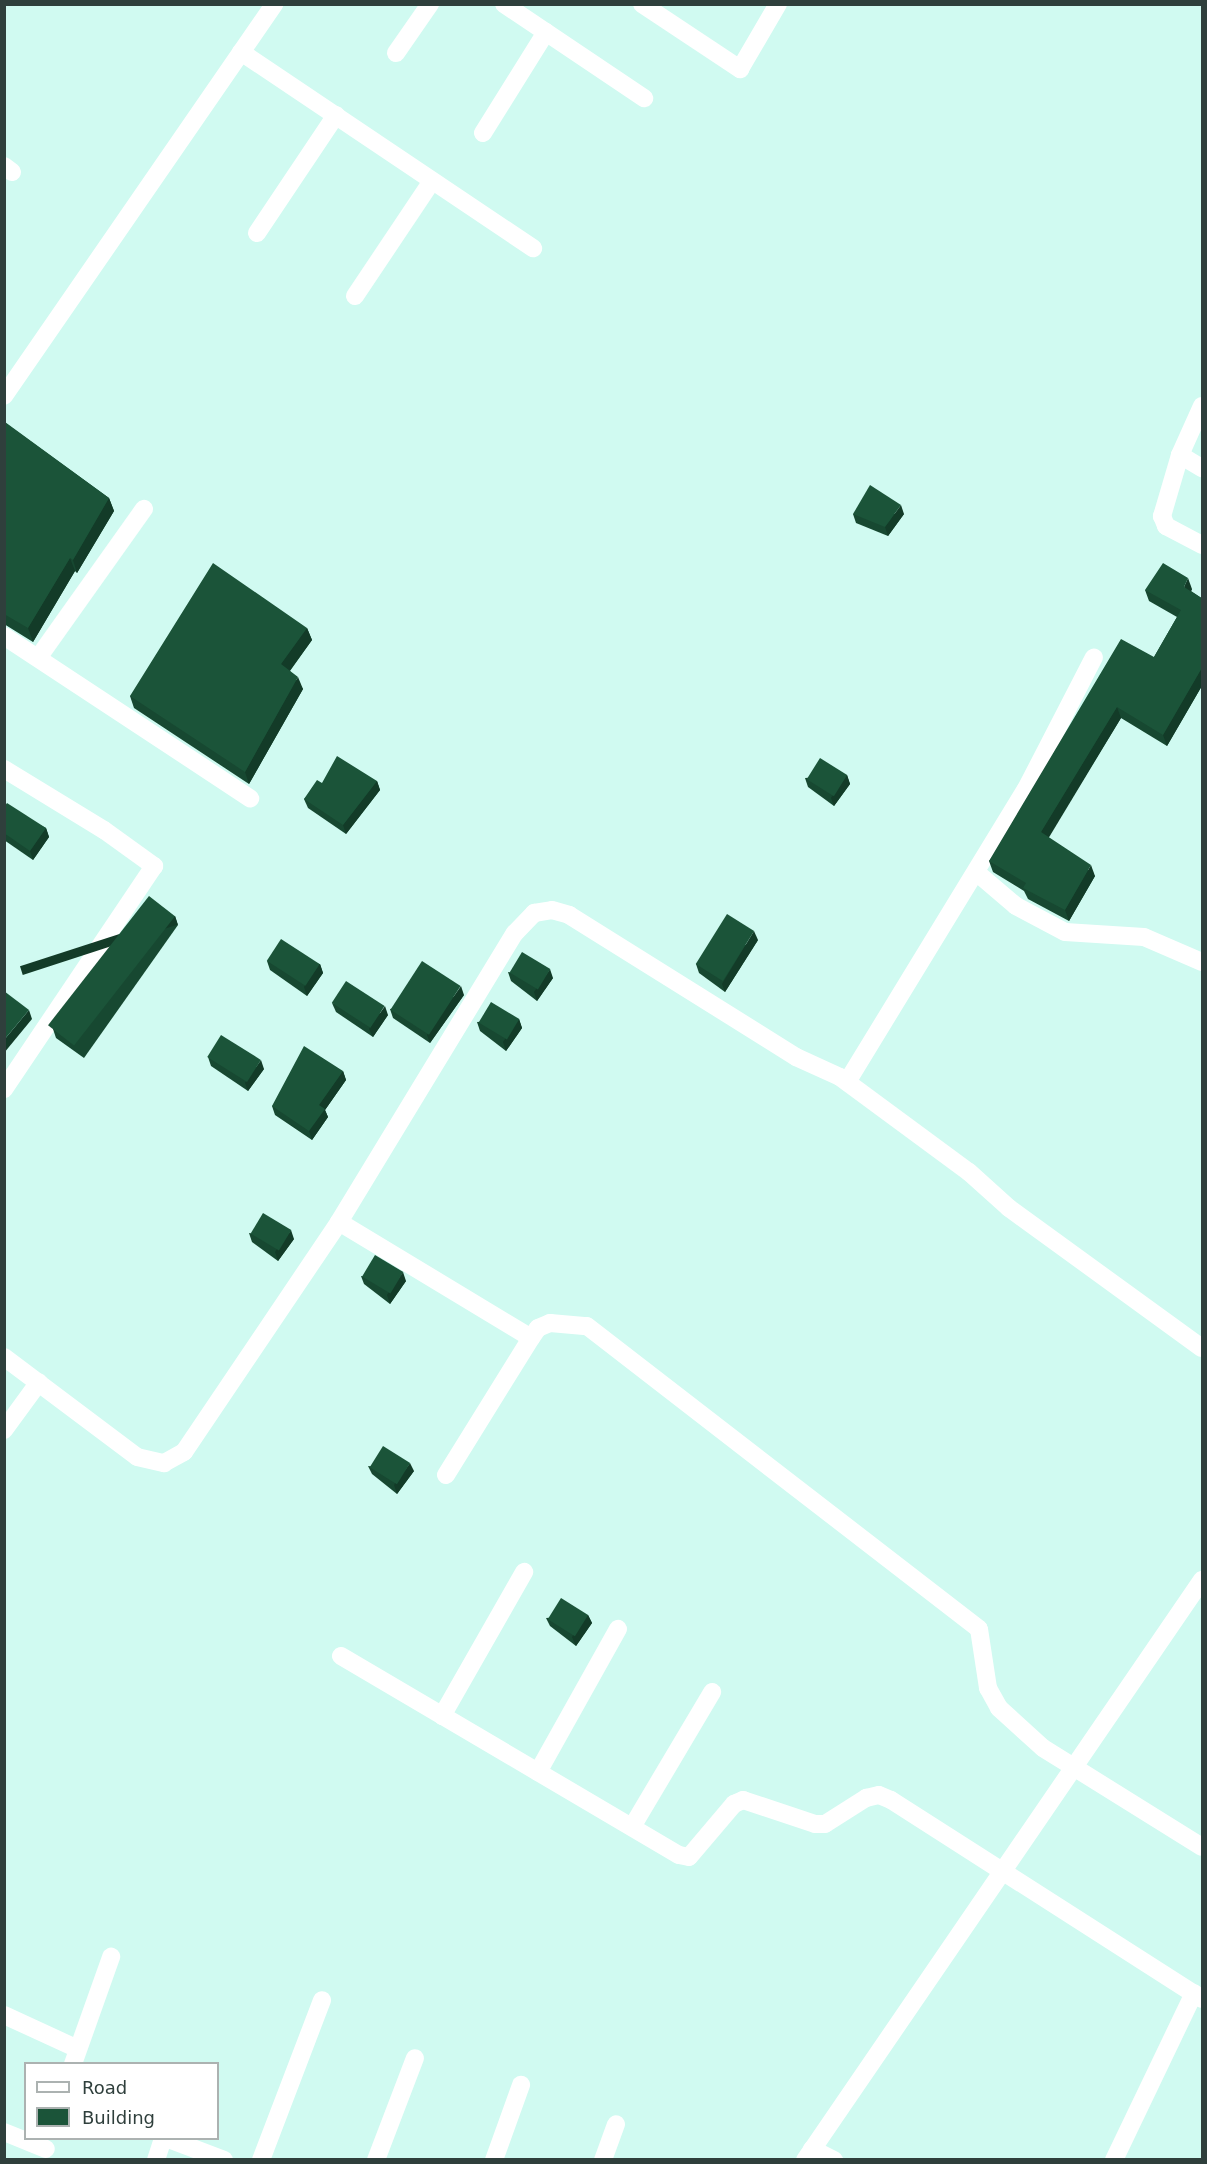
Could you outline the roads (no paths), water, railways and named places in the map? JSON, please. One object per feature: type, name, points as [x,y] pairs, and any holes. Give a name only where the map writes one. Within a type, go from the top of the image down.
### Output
[{"type":"street","points":[[4,396],[274,4]]},
{"type":"street","points":[[396,53],[430,4]]},
{"type":"street","points":[[504,4],[644,98]]},
{"type":"street","points":[[642,4],[740,69],[778,4]]},
{"type":"street","points":[[483,133],[546,33]]},
{"type":"street","points":[[241,52],[533,248]]},
{"type":"street","points":[[257,233],[336,115]]},
{"type":"street","points":[[355,296],[432,181]]},
{"type":"street","points":[[1203,406],[1180,455],[1162,522],[1203,545]]},
{"type":"street","points":[[1180,455],[1203,468]]},
{"type":"street","points":[[38,658],[144,509]]},
{"type":"street","points":[[4,636],[250,798]]},
{"type":"street","points":[[847,1082],[1026,789],[1094,657]]},
{"type":"street","points":[[4,769],[104,830],[154,866],[4,1089]]},
{"type":"street","points":[[976,872],[1016,906],[1065,932],[1144,938],[1203,962]]},
{"type":"street","points":[[4,1357],[137,1457],[151,1463],[176,1458],[184,1452],[339,1222],[515,933],[534,913],[552,910],[569,915],[796,1057],[847,1082],[969,1172],[1009,1208],[1203,1348]]},
{"type":"street","points":[[339,1222],[531,1338]]},
{"type":"street","points":[[446,1475],[538,1328],[550,1323],[587,1326],[979,1629],[988,1688],[999,1708],[1043,1748],[1203,1847]]},
{"type":"street","points":[[4,1430],[39,1382]]},
{"type":"street","points":[[442,1716],[524,1572]]},
{"type":"street","points":[[834,2160],[808,2154],[1203,1580]]},
{"type":"street","points":[[538,1772],[618,1629]]},
{"type":"street","points":[[341,1656],[679,1856],[689,1857],[734,1804],[742,1800],[815,1824],[825,1824],[866,1798],[879,1795],[1003,1871],[1198,1996],[1114,2160]]},
{"type":"street","points":[[632,1827],[712,1692]]},
{"type":"street","points":[[4,2016],[75,2056],[111,1957]]},
{"type":"street","points":[[261,2160],[322,2000]]},
{"type":"street","points":[[376,2160],[415,2058]]},
{"type":"street","points":[[494,2160],[521,2085]]},
{"type":"street","points":[[603,2160],[616,2124]]},
{"type":"street","points":[[4,2132],[46,2149]]},
{"type":"street","points":[[156,2160],[165,2140]]},
{"type":"street","points":[[168,2140],[224,2160]]}]
